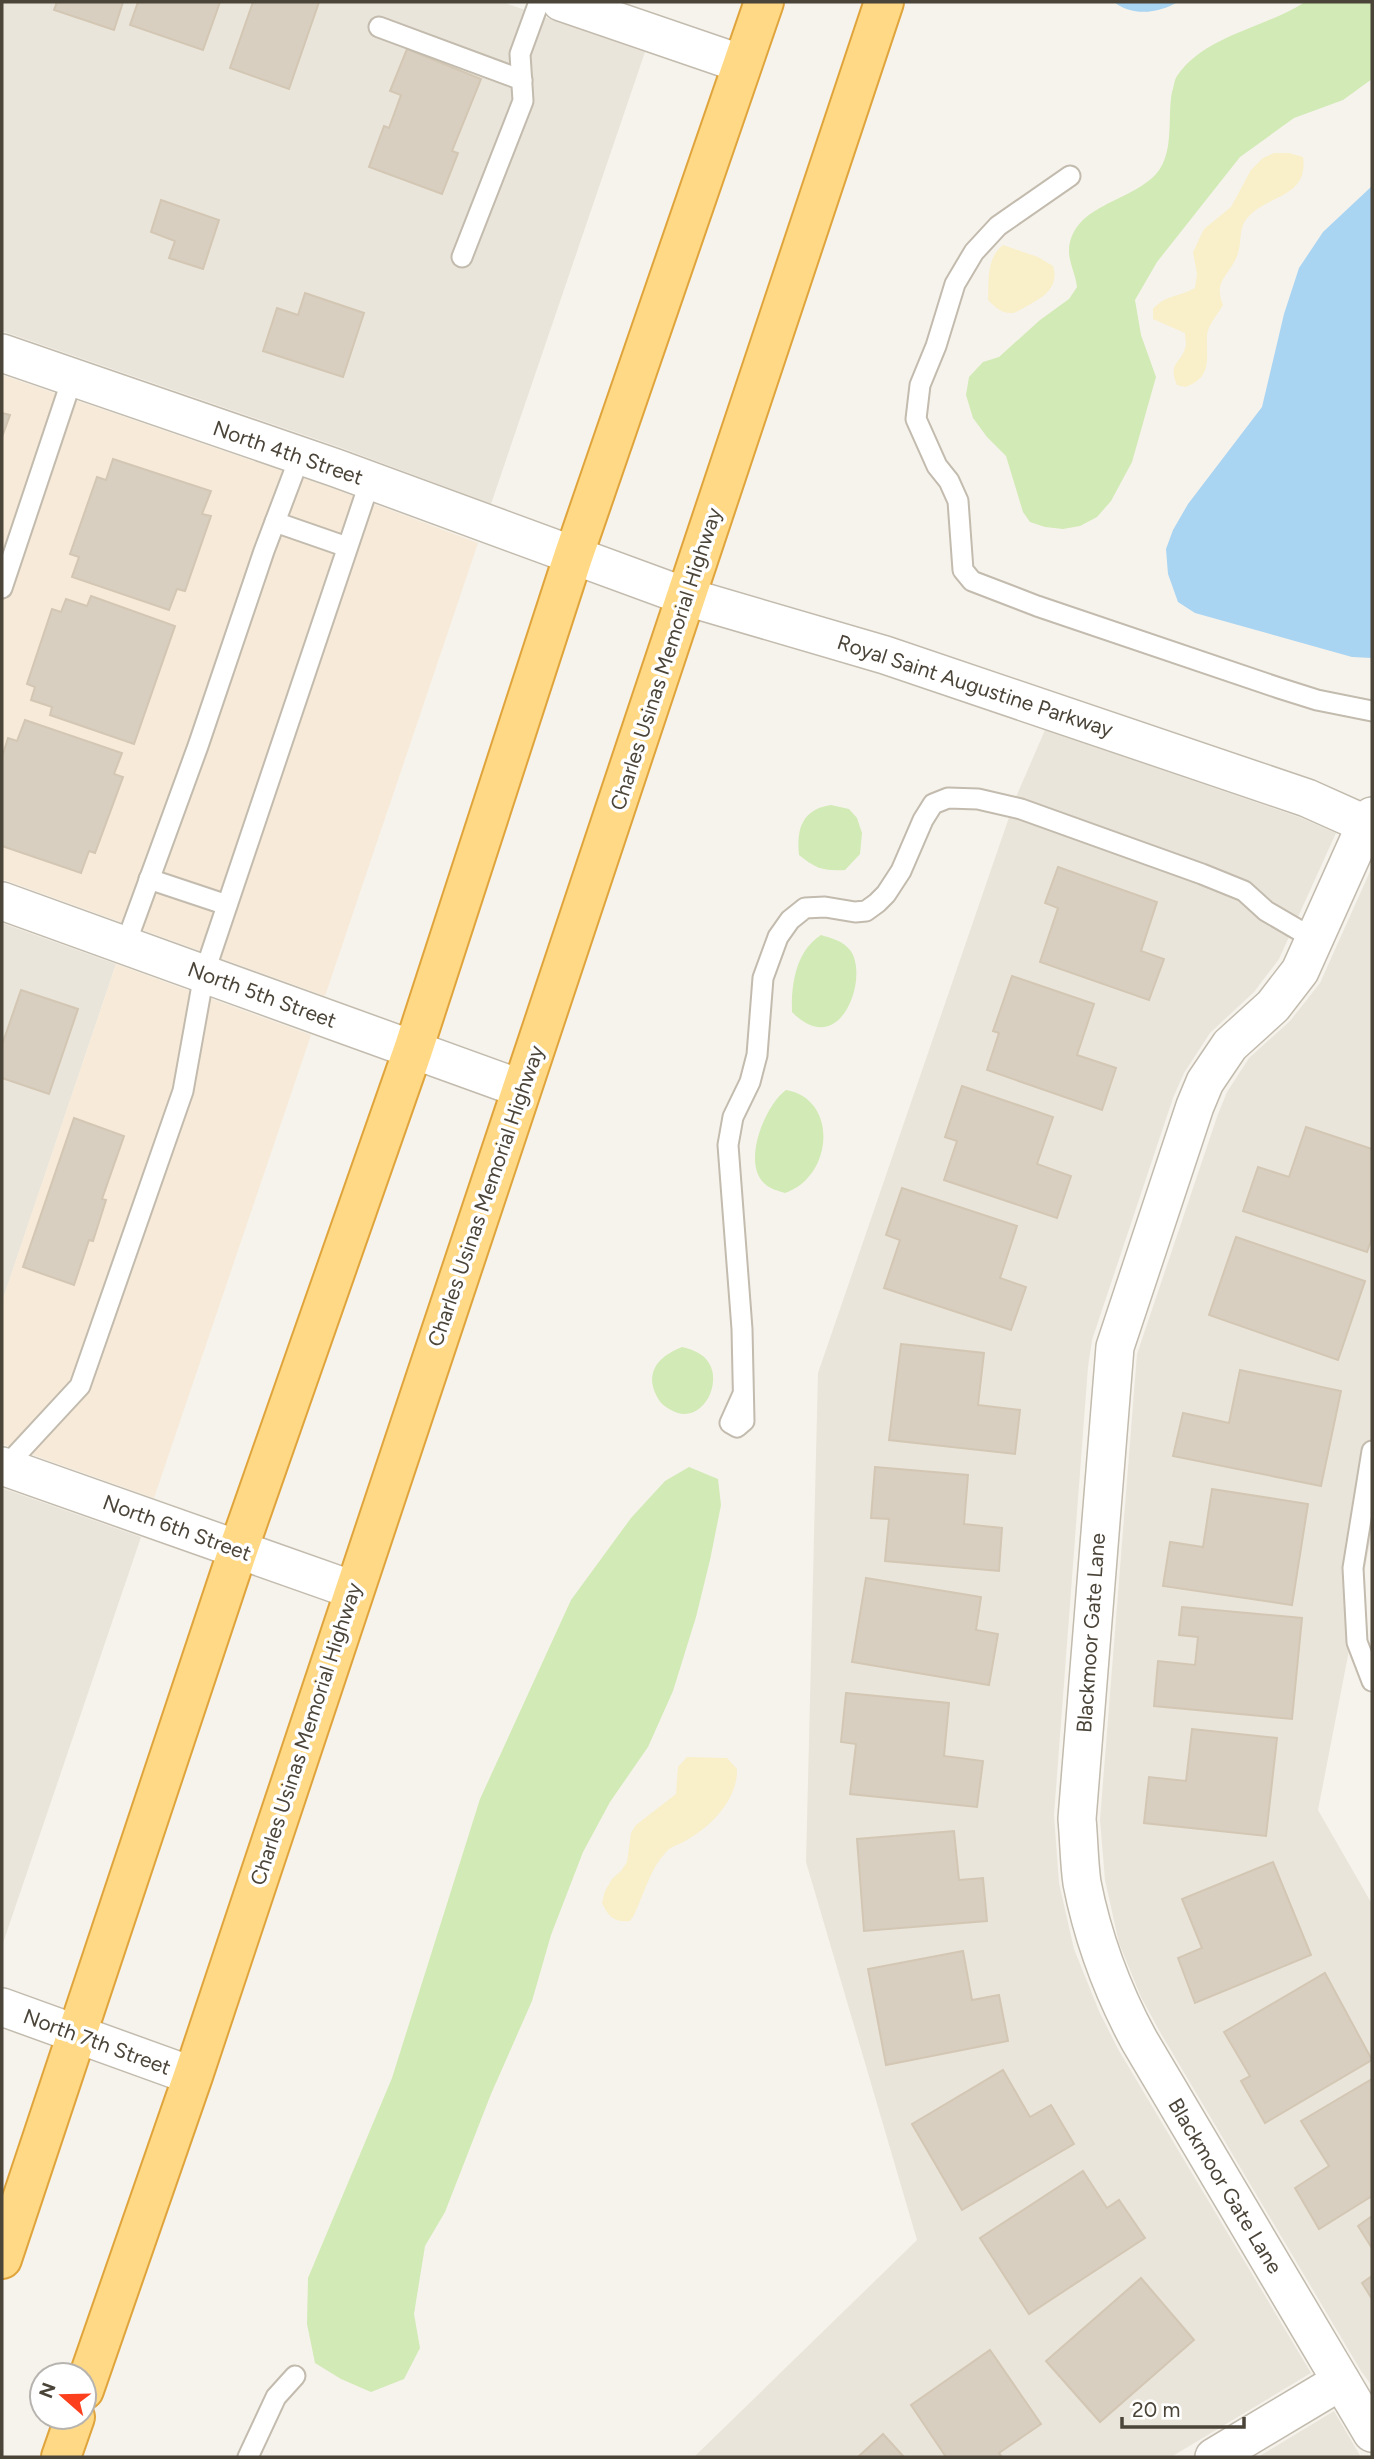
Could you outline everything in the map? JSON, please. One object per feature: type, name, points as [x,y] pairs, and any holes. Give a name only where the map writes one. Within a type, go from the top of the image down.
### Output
[{"type":"highway","points":[[2,2259],[238,1550],[413,1050],[573,557],[764,2]]},
{"type":"highway","name":"Charles Usinas Memorial Highway","points":[[94,2361],[193,2076],[884,2]]},
{"type":"highway","points":[[61,2457],[70,2431]]},
{"type":"street","points":[[561,2],[742,64]]},
{"type":"street","name":"North 4th Street","points":[[2,353],[370,481],[573,557]]},
{"type":"street","name":"Royal Saint Augustine Parkway","points":[[573,557],[687,597],[885,655],[1307,797],[1370,823]]},
{"type":"street","name":"Blackmoor Gate Lane","points":[[1370,823],[1300,971],[1273,1006],[1230,1045],[1205,1082],[1115,1347],[1077,1819],[1082,1881],[1097,1946],[1119,2003],[1372,2433]]},
{"type":"street","name":"North 5th Street","points":[[2,901],[522,1089]]},
{"type":"street","name":"North 6th Street","points":[[3,1466],[353,1590]]},
{"type":"street","name":"North 7th Street","points":[[2,2007],[193,2076]]},
{"type":"street","points":[[1214,2457],[1341,2381]]},
{"type":"lane","points":[[462,257],[523,101],[520,54],[540,2]]},
{"type":"lane","points":[[379,27],[522,80]]},
{"type":"lane","points":[[1070,176],[998,226],[974,252],[955,284],[936,346],[920,386],[916,419],[933,460],[958,501],[962,570],[972,581],[1037,606],[1304,696],[1372,711]]},
{"type":"lane","points":[[2,588],[72,379]]},
{"type":"lane","points":[[125,946],[300,456]]},
{"type":"lane","points":[[3,1466],[80,1386],[183,1091],[204,974],[370,481]]},
{"type":"lane","points":[[275,523],[347,547]]},
{"type":"lane","points":[[743,1394],[728,1145],[733,1117],[750,1082],[757,1055],[760,999],[768,959],[790,920],[804,908],[825,907],[855,912],[866,911],[877,903],[901,871],[923,820],[933,804],[948,798],[978,799],[1021,809],[1088,832],[1244,891],[1266,912],[1314,939]]},
{"type":"lane","points":[[149,879],[227,905]]},
{"type":"lane","points":[[1372,1451],[1353,1568],[1353,1592],[1357,1642],[1372,1681]]},
{"type":"lane","points":[[248,2457],[276,2397],[295,2376]]},
{"type":"shaded area","points":[[2,2],[502,2],[645,52],[491,504],[342,448],[2,331]]},
{"type":"shaded area","points":[[2,375],[329,487],[478,543],[325,996],[2,879]]},
{"type":"shaded area","points":[[1045,730],[1299,817],[1336,833],[1279,959],[1254,992],[1210,1033],[1184,1073],[1173,1098],[1092,1340],[1054,1815],[1059,1883],[1074,1949],[1099,2011],[1118,2049],[1311,2373],[1171,2457],[694,2457],[917,2240],[806,1862],[818,1373],[1016,797]]},
{"type":"shaded area","points":[[1372,867],[1372,1532],[1318,1810],[1372,1904],[1372,2386],[1141,1997],[1119,1943],[1105,1880],[1100,1820],[1137,1354],[1227,1092],[1249,1058],[1290,1021],[1320,983]]},
{"type":"shaded area","points":[[2,923],[116,964],[2,1302]]},
{"type":"shaded area","points":[[116,964],[311,1035],[154,1498],[2,1444],[2,1302]]},
{"type":"shaded area","points":[[2,1488],[141,1537],[2,1946]]},
{"type":"shaded area","points":[[1334,2411],[1361,2457],[1258,2457]]},
{"type":"green space","points":[[1305,2],[1372,2],[1372,79],[1343,100],[1294,118],[1240,157],[1157,262],[1135,300],[1141,335],[1156,377],[1132,462],[1111,501],[1097,517],[1080,526],[1063,529],[1030,522],[1023,512],[1006,456],[973,418],[966,395],[969,377],[983,362],[999,357],[1040,320],[1069,299],[1077,287],[1069,256],[1072,236],[1090,214],[1145,184],[1156,174],[1166,156],[1172,92],[1177,76],[1189,62],[1219,41]]},
{"type":"green space","points":[[831,805],[849,809],[857,818],[862,833],[860,854],[845,870],[820,868],[799,855],[799,836],[803,821],[821,807]]},
{"type":"green space","points":[[821,935],[840,942],[850,950],[855,962],[856,977],[847,1009],[837,1021],[825,1027],[809,1025],[792,1012],[797,969],[806,950]]},
{"type":"green space","points":[[786,1090],[803,1096],[815,1108],[822,1122],[823,1139],[820,1156],[813,1171],[801,1184],[785,1193],[765,1184],[758,1175],[755,1163],[764,1121],[770,1108]]},
{"type":"green space","points":[[682,1347],[706,1359],[713,1379],[712,1390],[701,1408],[682,1414],[661,1403],[652,1382],[655,1368],[660,1361]]},
{"type":"green space","points":[[689,1467],[718,1479],[721,1505],[696,1617],[673,1691],[648,1747],[610,1802],[583,1852],[551,1935],[532,2001],[491,2094],[445,2212],[425,2246],[414,2314],[420,2348],[404,2379],[371,2392],[341,2379],[315,2363],[307,2324],[308,2278],[392,2078],[480,1799],[571,1600],[631,1518],[665,1481]]},
{"type":"sand","points":[[1274,153],[1303,157],[1300,180],[1294,188],[1257,209],[1245,221],[1237,256],[1221,284],[1220,297],[1223,305],[1208,331],[1204,372],[1194,383],[1185,387],[1177,385],[1174,367],[1186,345],[1185,333],[1153,319],[1153,309],[1167,299],[1195,288],[1197,274],[1193,252],[1204,229],[1231,207],[1251,170],[1263,158]]},
{"type":"sand","points":[[1003,245],[1038,257],[1053,266],[1054,279],[1050,290],[1035,302],[1013,313],[1002,311],[988,300],[991,263]]},
{"type":"sand","points":[[687,1757],[727,1758],[737,1769],[733,1791],[713,1820],[695,1835],[670,1848],[660,1859],[630,1921],[616,1920],[609,1915],[602,1903],[605,1891],[627,1862],[631,1833],[636,1825],[676,1794],[678,1767]]},
{"type":"water","points":[[1114,2],[1178,2],[1163,9],[1146,12],[1129,10]]},
{"type":"water","points":[[1372,186],[1372,658],[1352,657],[1195,613],[1178,602],[1168,574],[1166,549],[1188,504],[1262,407],[1284,314],[1299,268],[1323,232]]},
{"type":"building","points":[[57,2],[123,2],[114,30],[54,10]]},
{"type":"building","points":[[138,2],[220,2],[203,50],[130,25]]},
{"type":"building","points":[[253,2],[319,2],[289,89],[230,68]]},
{"type":"building","points":[[407,49],[481,79],[452,151],[458,153],[442,194],[369,167],[384,126],[389,128],[401,95],[390,91]]},
{"type":"building","points":[[161,200],[219,220],[203,269],[169,258],[175,241],[151,232]]},
{"type":"building","points":[[305,293],[364,313],[343,377],[263,351],[277,308],[298,315]]},
{"type":"building","points":[[2,413],[10,415],[2,437]]},
{"type":"building","points":[[113,459],[211,491],[202,514],[211,516],[185,591],[177,589],[169,610],[72,577],[79,557],[70,554],[97,477],[106,480]]},
{"type":"building","points":[[91,596],[175,626],[134,744],[50,715],[52,707],[31,700],[35,687],[27,684],[52,609],[61,612],[66,599],[87,606]]},
{"type":"building","points":[[25,720],[122,753],[114,774],[123,777],[95,853],[89,851],[81,873],[2,846],[2,757],[8,738],[17,741]]},
{"type":"building","points":[[1058,867],[1157,902],[1141,951],[1164,959],[1149,1000],[1040,962],[1058,908],[1045,903]]},
{"type":"building","points":[[1012,976],[1094,1004],[1077,1055],[1116,1068],[1102,1110],[987,1070],[999,1033],[993,1031]]},
{"type":"building","points":[[21,990],[78,1009],[49,1094],[2,1078],[2,1045]]},
{"type":"building","points":[[962,1086],[1053,1117],[1037,1164],[1071,1176],[1057,1218],[944,1180],[957,1141],[945,1137]]},
{"type":"building","points":[[74,1118],[124,1136],[102,1199],[106,1200],[93,1241],[89,1240],[74,1285],[23,1267]]},
{"type":"building","points":[[1306,1127],[1372,1149],[1372,1238],[1367,1252],[1243,1211],[1258,1167],[1289,1177]]},
{"type":"building","points":[[902,1188],[1017,1226],[1000,1278],[1026,1287],[1011,1330],[884,1288],[900,1240],[886,1235]]},
{"type":"building","points":[[1236,1237],[1365,1281],[1338,1360],[1209,1315]]},
{"type":"building","points":[[901,1344],[984,1353],[978,1405],[1020,1410],[1015,1454],[889,1440]]},
{"type":"building","points":[[1240,1370],[1341,1391],[1321,1486],[1173,1456],[1183,1413],[1229,1423]]},
{"type":"building","points":[[875,1467],[968,1475],[964,1524],[1002,1528],[999,1571],[885,1561],[889,1519],[871,1518]]},
{"type":"building","points":[[1212,1489],[1308,1504],[1292,1605],[1163,1586],[1170,1542],[1203,1547]]},
{"type":"building","points":[[866,1578],[981,1597],[976,1630],[998,1634],[989,1685],[852,1662]]},
{"type":"building","points":[[1182,1607],[1302,1618],[1292,1719],[1154,1706],[1158,1661],[1195,1665],[1198,1637],[1179,1635]]},
{"type":"building","points":[[846,1693],[949,1703],[944,1756],[983,1761],[977,1807],[850,1794],[856,1744],[841,1742]]},
{"type":"building","points":[[1192,1729],[1277,1738],[1266,1836],[1144,1823],[1149,1777],[1186,1781]]},
{"type":"building","points":[[954,1831],[959,1880],[983,1878],[987,1921],[864,1931],[857,1839]]},
{"type":"building","points":[[1273,1862],[1311,1955],[1195,2003],[1178,1958],[1202,1948],[1182,1899]]},
{"type":"building","points":[[963,1951],[972,2000],[999,1995],[1008,2041],[886,2065],[868,1969]]},
{"type":"building","points":[[1325,1973],[1372,2060],[1265,2123],[1241,2081],[1250,2076],[1224,2032]]},
{"type":"building","points":[[1003,2070],[1030,2117],[1051,2105],[1074,2144],[962,2210],[912,2124]]},
{"type":"building","points":[[1372,2079],[1372,2196],[1319,2229],[1295,2188],[1329,2166],[1301,2121]]},
{"type":"building","points":[[1083,2171],[1107,2208],[1119,2200],[1145,2238],[1029,2314],[980,2238]]},
{"type":"building","points":[[1372,2216],[1372,2248],[1358,2226]]},
{"type":"building","points":[[1372,2276],[1372,2299],[1362,2283]]},
{"type":"building","points":[[1141,2278],[1194,2340],[1100,2422],[1046,2361]]},
{"type":"building","points":[[990,2350],[1041,2424],[999,2453],[1002,2457],[946,2457],[911,2405]]},
{"type":"building","points":[[883,2434],[904,2457],[858,2457]]}]
